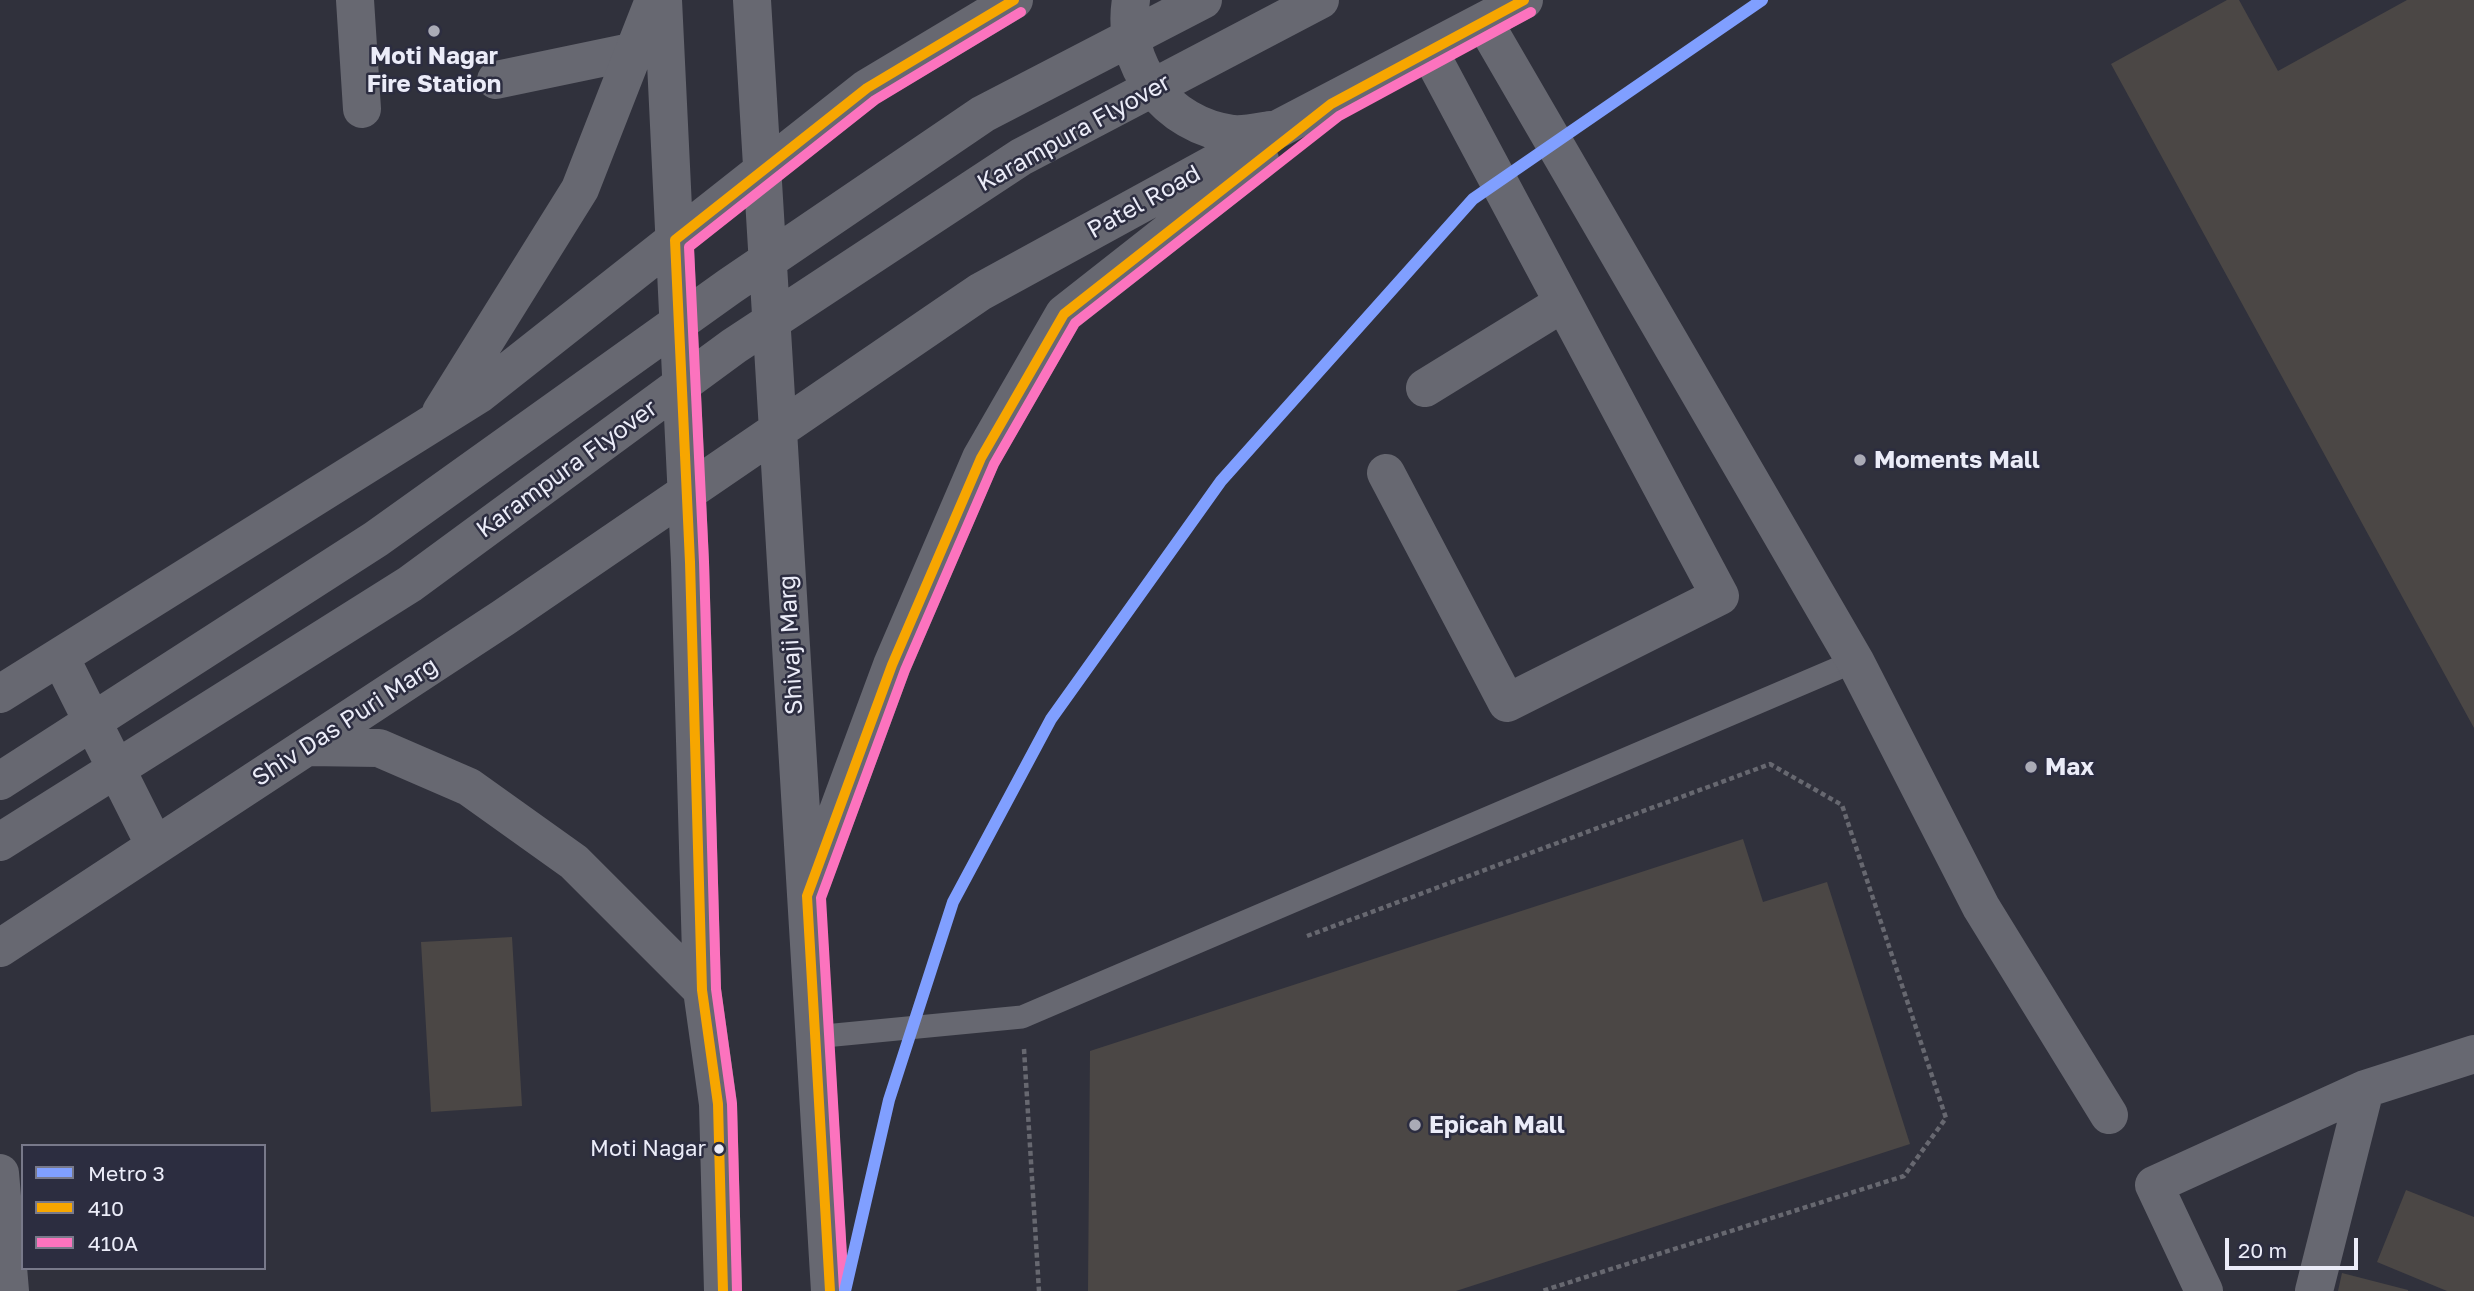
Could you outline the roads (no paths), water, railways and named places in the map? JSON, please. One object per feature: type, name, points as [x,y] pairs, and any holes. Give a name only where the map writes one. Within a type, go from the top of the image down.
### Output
[{"type":"main road","points":[[355,0],[362,109]]},
{"type":"main road","points":[[434,423],[580,189],[654,0]]},
{"type":"main road","points":[[663,0],[687,492],[702,990],[718,1104],[723,1291]]},
{"type":"main road","name":"Shivaji Marg","points":[[752,0],[830,1291]]},
{"type":"main road","points":[[0,694],[61,659],[478,395],[867,88],[1014,0]]},
{"type":"main road","points":[[1131,0],[1128,19],[1135,60],[1158,97],[1192,122],[1233,134],[1276,130]]},
{"type":"main road","points":[[0,781],[376,539],[730,286],[983,114],[1203,0]]},
{"type":"main road","name":"Karampura Flyover","points":[[0,842],[410,584],[734,346],[1021,157],[1320,0]]},
{"type":"main road","name":"Patel Road","points":[[687,492],[980,292],[1276,130],[1331,104],[1524,0]]},
{"type":"main road","points":[[1484,22],[1855,661],[1981,907],[2109,1115]]},
{"type":"main road","points":[[496,80],[635,51]]},
{"type":"main road","points":[[1386,473],[1507,703],[1720,596],[1429,51]]},
{"type":"main road","points":[[807,896],[892,665],[981,458],[1064,314],[1331,104]]},
{"type":"main road","points":[[1425,388],[1563,303]]},
{"type":"main road","name":"Shiv Das Puri Marg","points":[[0,948],[307,747],[687,492]]},
{"type":"main road","points":[[61,659],[155,846]]},
{"type":"main road","points":[[307,747],[379,748],[469,787],[574,862],[702,990]]},
{"type":"main road","points":[[2204,1291],[2154,1185],[2365,1090],[2474,1054]]},
{"type":"main road","points":[[2314,1291],[2365,1090]]},
{"type":"main road","points":[[0,1173],[10,1291]]},
{"type":"lane","points":[[814,1037],[1022,1017],[1855,661]]},
{"type":"metro line","name":"3","points":[[845,1291],[889,1100],[953,902],[1051,719],[1221,481],[1473,199],[1762,0]]},
{"type":"place","name":"Moti Nagar Fire Station","points":[[434,31]]},
{"type":"place","name":"Moments Mall","points":[[1860,460]]},
{"type":"place","name":"Max","points":[[2031,767]]},
{"type":"place","name":"Epicah Mall","points":[[1415,1125]]},
{"type":"place","name":"Moti Nagar","points":[[719,1149]]}]
